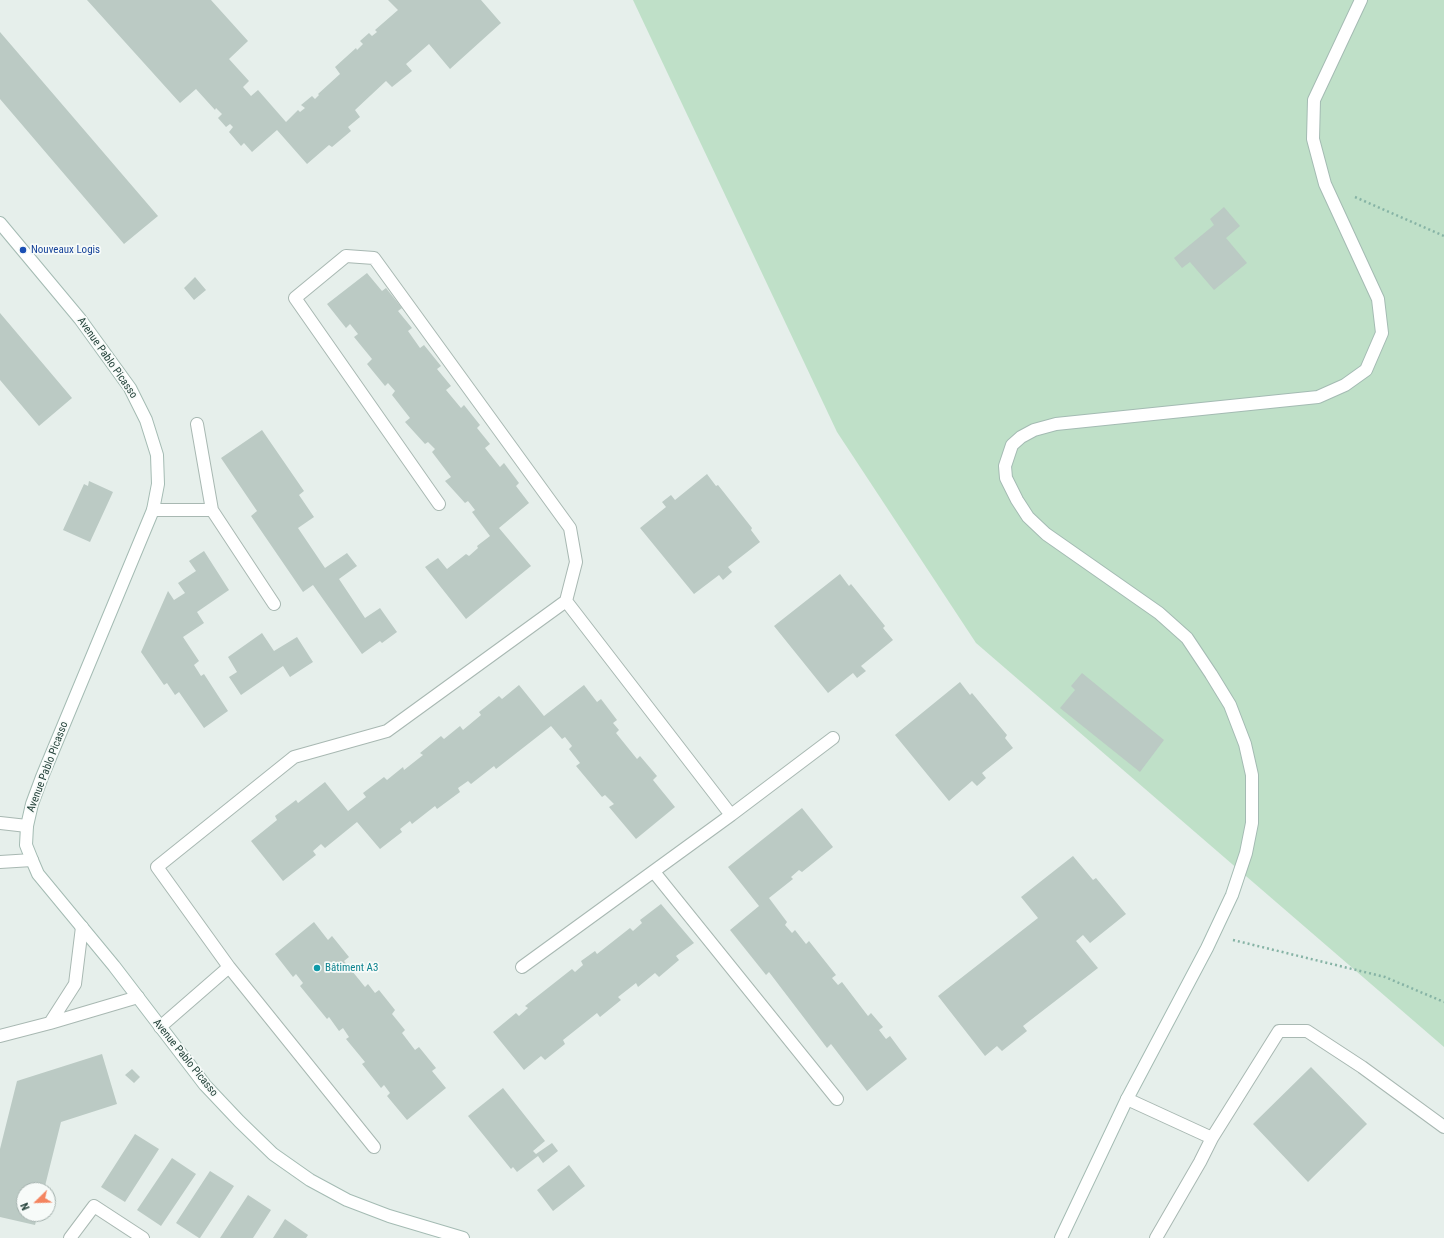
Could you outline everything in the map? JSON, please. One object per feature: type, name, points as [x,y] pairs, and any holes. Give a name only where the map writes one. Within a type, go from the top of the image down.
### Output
[{"type":"street","points":[[1061,1238],[1127,1099],[1213,935],[1232,895],[1246,853],[1252,823],[1252,775],[1245,744],[1230,704],[1187,638],[1159,613],[1046,534],[1028,517],[1016,500],[1006,478],[1006,466],[1012,445],[1021,437],[1034,430],[1056,424],[1318,397],[1345,385],[1366,370],[1382,334],[1378,299],[1325,184],[1313,139],[1314,100],[1361,0]]},
{"type":"street","name":"Avenue Pablo Picasso","points":[[0,223],[80,319],[130,388],[146,420],[157,455],[158,484],[152,510],[32,804],[27,826],[26,845],[38,874],[138,997],[205,1085],[273,1154],[310,1180],[347,1200],[389,1216],[463,1238]]},
{"type":"street","points":[[374,1147],[229,967],[157,867],[294,757],[387,731],[566,600],[576,562],[570,528],[374,258],[346,256],[295,298],[439,504]]},
{"type":"street","points":[[197,424],[212,510],[274,604]]},
{"type":"street","points":[[152,510],[212,510]]},
{"type":"street","points":[[566,600],[731,815]]},
{"type":"street","points":[[522,967],[654,872],[833,738]]},
{"type":"street","points":[[0,823],[27,826]]},
{"type":"street","points":[[0,862],[32,860]]},
{"type":"street","points":[[654,872],[837,1100]]},
{"type":"street","points":[[50,1023],[75,984],[82,927]]},
{"type":"street","points":[[160,1027],[229,967]]},
{"type":"street","points":[[0,1036],[138,997]]},
{"type":"street","points":[[1156,1238],[1200,1162],[1212,1138],[1279,1031],[1307,1031],[1362,1067],[1444,1127]]},
{"type":"street","points":[[1127,1099],[1212,1138]]},
{"type":"street","points":[[70,1238],[94,1206],[143,1238]]},
{"type":"path","points":[[1325,184],[1444,236]]},
{"type":"path","points":[[1213,935],[1385,977],[1444,1002]]},
{"type":"green space","points":[[633,0],[1444,0],[1444,1047],[976,643],[837,432]]},
{"type":"building","points":[[87,0],[211,0],[248,41],[229,59],[249,81],[243,87],[251,96],[258,90],[286,122],[298,110],[300,112],[305,108],[301,105],[312,96],[315,99],[319,95],[318,94],[340,74],[335,67],[356,48],[357,50],[363,44],[360,41],[369,33],[372,36],[377,32],[375,30],[398,10],[388,0],[481,0],[501,23],[450,69],[429,44],[406,64],[412,71],[392,87],[386,81],[355,110],[360,117],[348,127],[351,131],[332,147],[329,145],[307,164],[277,130],[252,152],[244,143],[241,146],[229,132],[233,127],[230,124],[226,127],[218,118],[222,114],[216,108],[215,110],[196,89],[180,103]]},
{"type":"building","points":[[0,32],[158,216],[124,244],[0,99]]},
{"type":"building","points":[[1224,207],[1240,226],[1226,238],[1247,263],[1214,290],[1190,262],[1182,268],[1174,258],[1214,225],[1210,219]]},
{"type":"building","points":[[367,273],[382,291],[386,288],[402,308],[398,311],[412,328],[408,331],[420,348],[424,345],[441,366],[437,369],[451,386],[446,390],[461,408],[464,405],[480,425],[477,428],[490,444],[485,448],[500,467],[504,463],[519,483],[516,486],[529,503],[499,528],[531,566],[466,619],[425,567],[438,558],[447,569],[466,554],[469,556],[478,548],[477,546],[490,536],[472,512],[475,510],[468,501],[465,503],[445,481],[451,477],[432,452],[435,449],[428,442],[425,444],[405,422],[410,418],[392,395],[395,391],[388,383],[385,386],[367,364],[372,359],[354,337],[358,334],[350,324],[346,328],[327,304]]},
{"type":"building","points":[[195,277],[206,290],[194,300],[184,288]]},
{"type":"building","points":[[0,313],[72,398],[39,426],[0,380]]},
{"type":"building","points":[[262,430],[304,491],[299,495],[314,517],[298,528],[325,568],[347,553],[357,566],[339,579],[365,618],[380,608],[397,632],[382,643],[380,641],[362,654],[313,585],[303,592],[251,516],[257,511],[221,458]]},
{"type":"building","points":[[707,474],[716,486],[718,485],[752,528],[751,530],[760,542],[728,567],[732,572],[723,580],[719,575],[694,594],[640,528],[666,507],[662,502],[671,495],[675,500]]},
{"type":"building","points":[[89,481],[113,492],[90,542],[63,530],[84,484],[88,486]]},
{"type":"building","points":[[204,551],[229,590],[197,612],[204,623],[183,637],[199,661],[194,665],[201,676],[204,674],[228,711],[204,728],[179,692],[175,695],[167,683],[164,685],[141,652],[168,591],[174,600],[185,593],[178,583],[196,571],[189,561]]},
{"type":"building","points":[[840,574],[849,586],[851,584],[885,626],[883,628],[893,640],[861,666],[866,671],[857,678],[853,673],[828,693],[774,626]]},
{"type":"building","points":[[262,633],[274,651],[297,637],[313,662],[290,677],[283,666],[241,695],[229,677],[237,672],[228,657]]},
{"type":"building","points":[[1082,673],[1164,740],[1140,772],[1060,708],[1075,690],[1071,686]]},
{"type":"building","points":[[960,682],[970,695],[972,693],[1007,735],[1005,738],[1013,748],[982,773],[986,778],[977,786],[972,781],[949,801],[895,735]]},
{"type":"building","points":[[519,685],[544,716],[584,685],[597,702],[601,699],[617,720],[613,723],[619,730],[616,733],[637,759],[640,756],[657,776],[653,780],[675,807],[636,839],[609,807],[614,804],[605,795],[602,797],[576,766],[580,763],[569,749],[572,746],[565,737],[562,739],[551,726],[496,769],[494,766],[471,784],[468,781],[458,788],[460,792],[437,809],[435,806],[412,824],[410,821],[400,829],[402,832],[380,849],[357,822],[325,848],[321,844],[313,851],[316,855],[283,881],[251,841],[277,820],[275,816],[296,800],[298,803],[325,782],[348,811],[366,797],[363,793],[384,777],[387,780],[403,767],[404,770],[423,755],[420,753],[441,736],[444,739],[460,726],[463,730],[481,715],[479,712],[499,696],[502,699]]},
{"type":"building","points":[[802,808],[833,847],[802,872],[799,870],[791,877],[793,879],[769,898],[787,922],[785,925],[792,933],[795,930],[806,944],[809,941],[836,975],[832,978],[838,985],[842,982],[868,1016],[871,1013],[883,1027],[879,1030],[886,1039],[890,1036],[907,1059],[867,1091],[831,1044],[827,1048],[769,972],[766,975],[730,930],[759,906],[728,867]]},
{"type":"building","points":[[1073,856],[1093,880],[1096,878],[1126,914],[1090,943],[1083,935],[1076,941],[1098,968],[1023,1026],[1027,1031],[1002,1051],[997,1046],[985,1056],[938,996],[1038,918],[1021,897]]},
{"type":"building","points":[[661,904],[694,943],[676,956],[679,960],[659,977],[655,973],[638,987],[636,983],[618,997],[621,1000],[600,1017],[597,1013],[563,1040],[565,1044],[545,1060],[541,1056],[524,1070],[493,1032],[516,1013],[519,1016],[528,1008],[525,1006],[572,969],[575,972],[583,965],[581,961],[595,951],[597,954],[630,928],[633,931],[642,923],[640,920]]},
{"type":"building","points":[[314,922],[328,940],[332,936],[349,957],[344,961],[365,987],[368,984],[375,993],[379,990],[395,1010],[392,1014],[405,1030],[402,1033],[415,1050],[419,1047],[436,1068],[432,1071],[446,1088],[407,1120],[387,1096],[390,1093],[384,1085],[381,1088],[362,1064],[365,1062],[346,1039],[349,1037],[343,1028],[339,1031],[329,1017],[327,1019],[300,986],[303,983],[296,974],[293,977],[275,954]]},
{"type":"building","points":[[102,1054],[117,1104],[61,1122],[46,1182],[16,1182],[16,1221],[0,1217],[0,1149],[17,1081]]},
{"type":"building","points":[[1311,1067],[1367,1124],[1308,1182],[1253,1124]]},
{"type":"building","points":[[132,1069],[140,1077],[134,1083],[125,1075]]},
{"type":"building","points":[[503,1088],[545,1141],[533,1151],[536,1154],[552,1143],[558,1151],[543,1163],[538,1156],[517,1172],[513,1167],[511,1169],[468,1116]]},
{"type":"building","points":[[135,1134],[159,1149],[125,1202],[101,1187]]},
{"type":"building","points":[[172,1158],[196,1174],[161,1226],[137,1210]]},
{"type":"building","points":[[569,1165],[585,1186],[553,1211],[537,1190]]},
{"type":"building","points":[[210,1171],[234,1186],[199,1238],[176,1223]]},
{"type":"building","points":[[248,1195],[271,1210],[253,1238],[220,1238]]},
{"type":"building","points":[[285,1219],[308,1235],[306,1238],[273,1238]]},
{"type":"building","points":[[22,1222],[36,1222],[35,1225]]},
{"type":"place","name":"Nouveaux Logis","points":[[23,250]]},
{"type":"place","name":"Bâtiment A3","points":[[317,968]]}]
